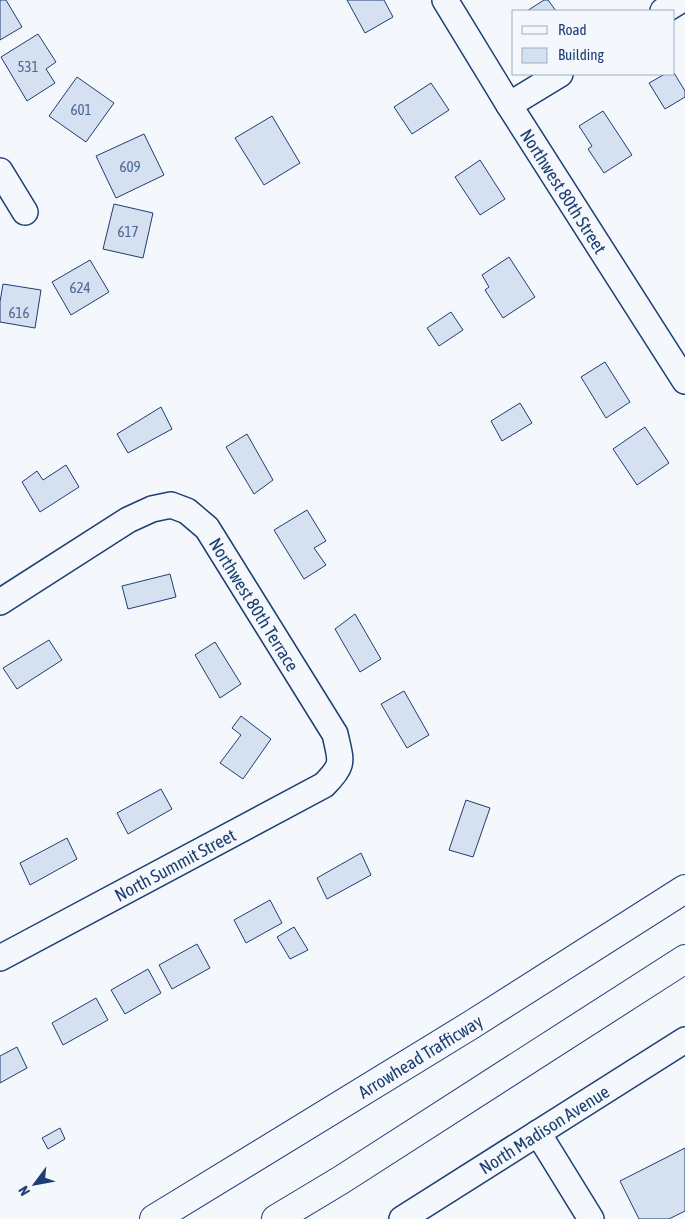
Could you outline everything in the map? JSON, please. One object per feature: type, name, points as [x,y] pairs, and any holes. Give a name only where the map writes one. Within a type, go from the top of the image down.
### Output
[{"type":"highway","name":"Arrowhead Trafficway","points":[[154,1219],[471,1025],[685,889]]},
{"type":"highway","points":[[276,1219],[341,1180],[685,959]]},
{"type":"street","name":"Northwest 80th Street","points":[[445,0],[509,105],[684,376]]},
{"type":"street","points":[[665,10],[681,0]]},
{"type":"street","points":[[509,105],[558,75]]},
{"type":"street","points":[[0,171],[25,212]]},
{"type":"street","name":"Northwest 80th Terrace","points":[[0,602],[128,520],[152,509],[171,505],[187,511],[207,528],[335,734],[341,761]]},
{"type":"street","name":"North Summit Street","points":[[0,958],[324,785],[335,774],[341,761]]},
{"type":"street","name":"North Madison Avenue","points":[[402,1219],[685,1040]]},
{"type":"street","points":[[538,1133],[591,1219]]},
{"type":"building","points":[[0,0],[6,0],[22,27],[0,40]]},
{"type":"building","points":[[347,0],[384,0],[393,17],[365,33]]},
{"type":"building","points":[[544,0],[548,0],[555,10],[529,10]]},
{"type":"building","points":[[38,34],[56,62],[46,69],[55,83],[27,101],[1,57]]},
{"type":"building","points":[[663,75],[675,75],[685,91],[685,97],[665,109],[649,83]]},
{"type":"building","points":[[77,77],[114,103],[86,142],[49,116]]},
{"type":"building","points":[[431,83],[449,110],[412,134],[394,107]]},
{"type":"building","points":[[603,111],[632,155],[604,173],[588,149],[592,146],[579,126]]},
{"type":"building","points":[[272,116],[300,163],[264,185],[235,138]]},
{"type":"building","points":[[144,134],[164,175],[116,198],[96,156]]},
{"type":"building","points":[[480,160],[505,199],[480,215],[455,177]]},
{"type":"building","points":[[114,204],[153,213],[143,258],[103,249]]},
{"type":"building","points":[[509,257],[535,297],[503,318],[485,290],[489,287],[482,275]]},
{"type":"building","points":[[90,260],[109,292],[71,315],[52,282]]},
{"type":"building","points":[[3,284],[41,290],[35,328],[0,322],[0,302]]},
{"type":"building","points":[[451,312],[463,330],[439,346],[427,328]]},
{"type":"building","points":[[605,362],[630,402],[606,418],[581,377]]},
{"type":"building","points":[[520,403],[532,423],[502,441],[491,421]]},
{"type":"building","points":[[161,407],[172,429],[128,453],[117,434]]},
{"type":"building","points":[[645,427],[669,463],[637,485],[613,449]]},
{"type":"building","points":[[247,434],[273,480],[254,494],[226,447]]},
{"type":"building","points":[[66,465],[79,487],[40,512],[22,482],[37,471],[43,480]]},
{"type":"building","points":[[307,510],[326,541],[314,548],[326,565],[304,579],[274,530]]},
{"type":"building","points":[[170,574],[176,597],[128,609],[122,586]]},
{"type":"building","points":[[355,614],[381,659],[360,672],[335,629]]},
{"type":"building","points":[[49,640],[62,660],[17,689],[3,668]]},
{"type":"building","points":[[215,642],[241,684],[220,698],[195,655]]},
{"type":"building","points":[[404,691],[429,735],[407,748],[381,704]]},
{"type":"building","points":[[241,716],[271,739],[243,779],[220,763],[241,735],[232,728]]},
{"type":"building","points":[[161,789],[172,809],[128,834],[117,813]]},
{"type":"building","points":[[466,800],[490,808],[473,857],[449,850]]},
{"type":"building","points":[[67,838],[77,859],[30,885],[20,863]]},
{"type":"building","points":[[361,853],[371,875],[327,899],[317,878]]},
{"type":"building","points":[[270,900],[282,923],[246,943],[234,920]]},
{"type":"building","points":[[294,927],[308,950],[290,959],[277,937]]},
{"type":"building","points":[[197,944],[210,968],[172,989],[159,965]]},
{"type":"building","points":[[148,969],[161,993],[125,1014],[111,990]]},
{"type":"building","points":[[96,998],[108,1020],[63,1045],[52,1023]]},
{"type":"building","points":[[17,1047],[27,1068],[0,1083],[0,1056]]},
{"type":"building","points":[[60,1128],[65,1139],[48,1149],[42,1138]]},
{"type":"building","points":[[685,1148],[685,1211],[669,1219],[639,1219],[620,1181]]}]
